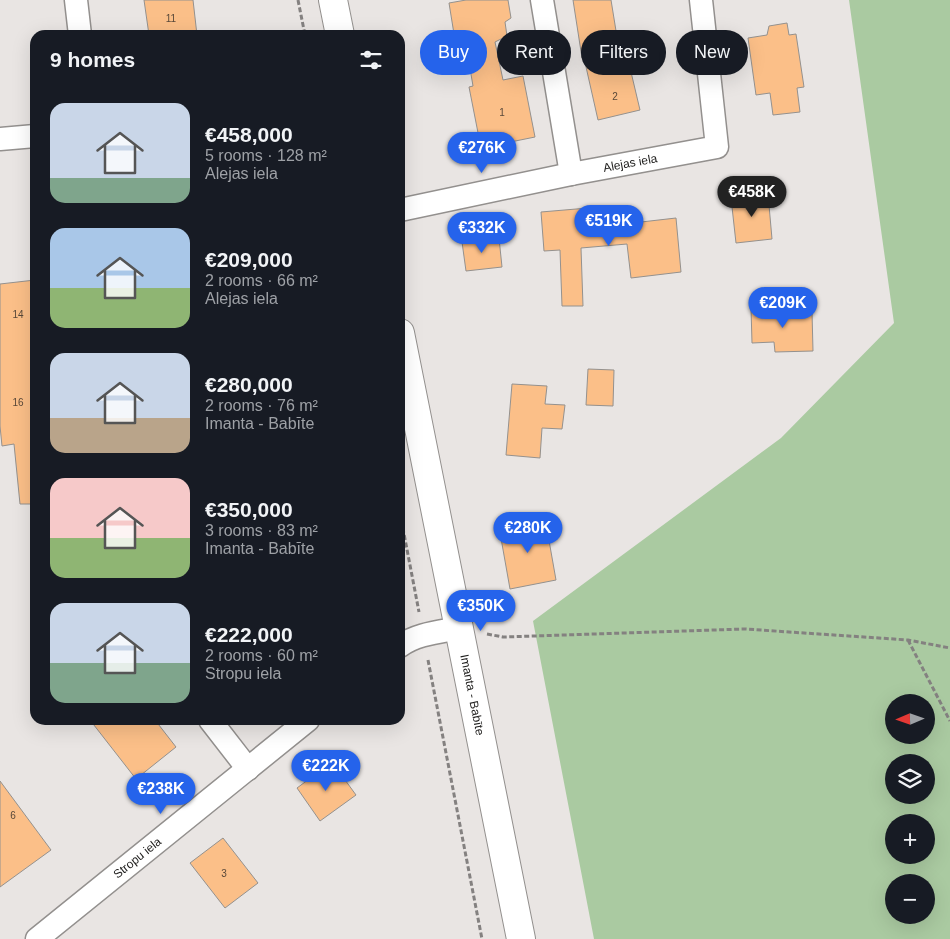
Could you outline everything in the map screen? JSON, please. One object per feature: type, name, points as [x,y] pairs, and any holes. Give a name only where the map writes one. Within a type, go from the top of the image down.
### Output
[{"type":"main road","points":[[333,0],[339,30]]},
{"type":"main road","name":"Imanta - Babīte","points":[[405,358],[521,939]]},
{"type":"street","points":[[76,0],[79,30]]},
{"type":"street","points":[[405,209],[571,174],[542,0]]},
{"type":"street","name":"Alejas iela","points":[[571,174],[717,147],[701,0]]},
{"type":"street","points":[[0,139],[30,136]]},
{"type":"street","points":[[405,642],[424,635],[459,628]]},
{"type":"street","points":[[214,725],[248,768]]},
{"type":"street","name":"Stropu iela","points":[[36,939],[302,725]]},
{"type":"path","points":[[298,0],[304,30]]},
{"type":"path","points":[[405,538],[482,939]]},
{"type":"path","points":[[459,628],[503,637],[745,629],[908,640],[950,648]]},
{"type":"path","points":[[908,640],[950,721]]},
{"type":"green space","points":[[849,0],[950,0],[950,939],[594,939],[533,621],[781,438],[894,323]]},
{"type":"building","points":[[144,0],[193,0],[196,30],[148,30]]},
{"type":"building","points":[[466,0],[508,0],[511,18],[505,22],[506,30],[497,30],[497,41],[495,42],[497,75],[502,75],[503,80],[523,76],[535,137],[481,148],[469,87],[473,86],[471,75],[487,75],[487,30],[453,30],[449,3]]},
{"type":"building","points":[[573,0],[611,0],[616,30],[581,30],[581,52]]},
{"type":"building","points":[[787,23],[789,35],[796,34],[804,87],[797,88],[800,112],[773,115],[770,93],[756,95],[748,38],[767,35],[769,26]]},
{"type":"building","points":[[588,75],[632,75],[640,110],[598,120]]},
{"type":"building","points":[[768,194],[772,239],[736,243],[731,198]]},
{"type":"building","points":[[588,208],[589,228],[676,218],[681,272],[631,278],[627,244],[581,248],[583,306],[562,306],[560,250],[544,251],[541,212]]},
{"type":"building","points":[[499,238],[502,267],[466,271],[462,242]]},
{"type":"building","points":[[30,281],[30,504],[20,504],[14,444],[2,446],[0,426],[0,284]]},
{"type":"building","points":[[777,307],[777,313],[812,312],[813,351],[775,352],[774,342],[752,343],[751,308]]},
{"type":"building","points":[[588,369],[614,370],[613,406],[586,405]]},
{"type":"building","points":[[512,384],[547,386],[545,404],[565,405],[562,429],[542,428],[540,458],[506,455]]},
{"type":"building","points":[[545,518],[556,580],[510,589],[499,527]]},
{"type":"building","points":[[94,725],[159,725],[176,747],[136,779]]},
{"type":"building","points":[[332,762],[356,795],[320,821],[297,788]]},
{"type":"building","points":[[0,781],[51,850],[0,887]]},
{"type":"building","points":[[223,838],[258,883],[225,908],[190,863]]}]
